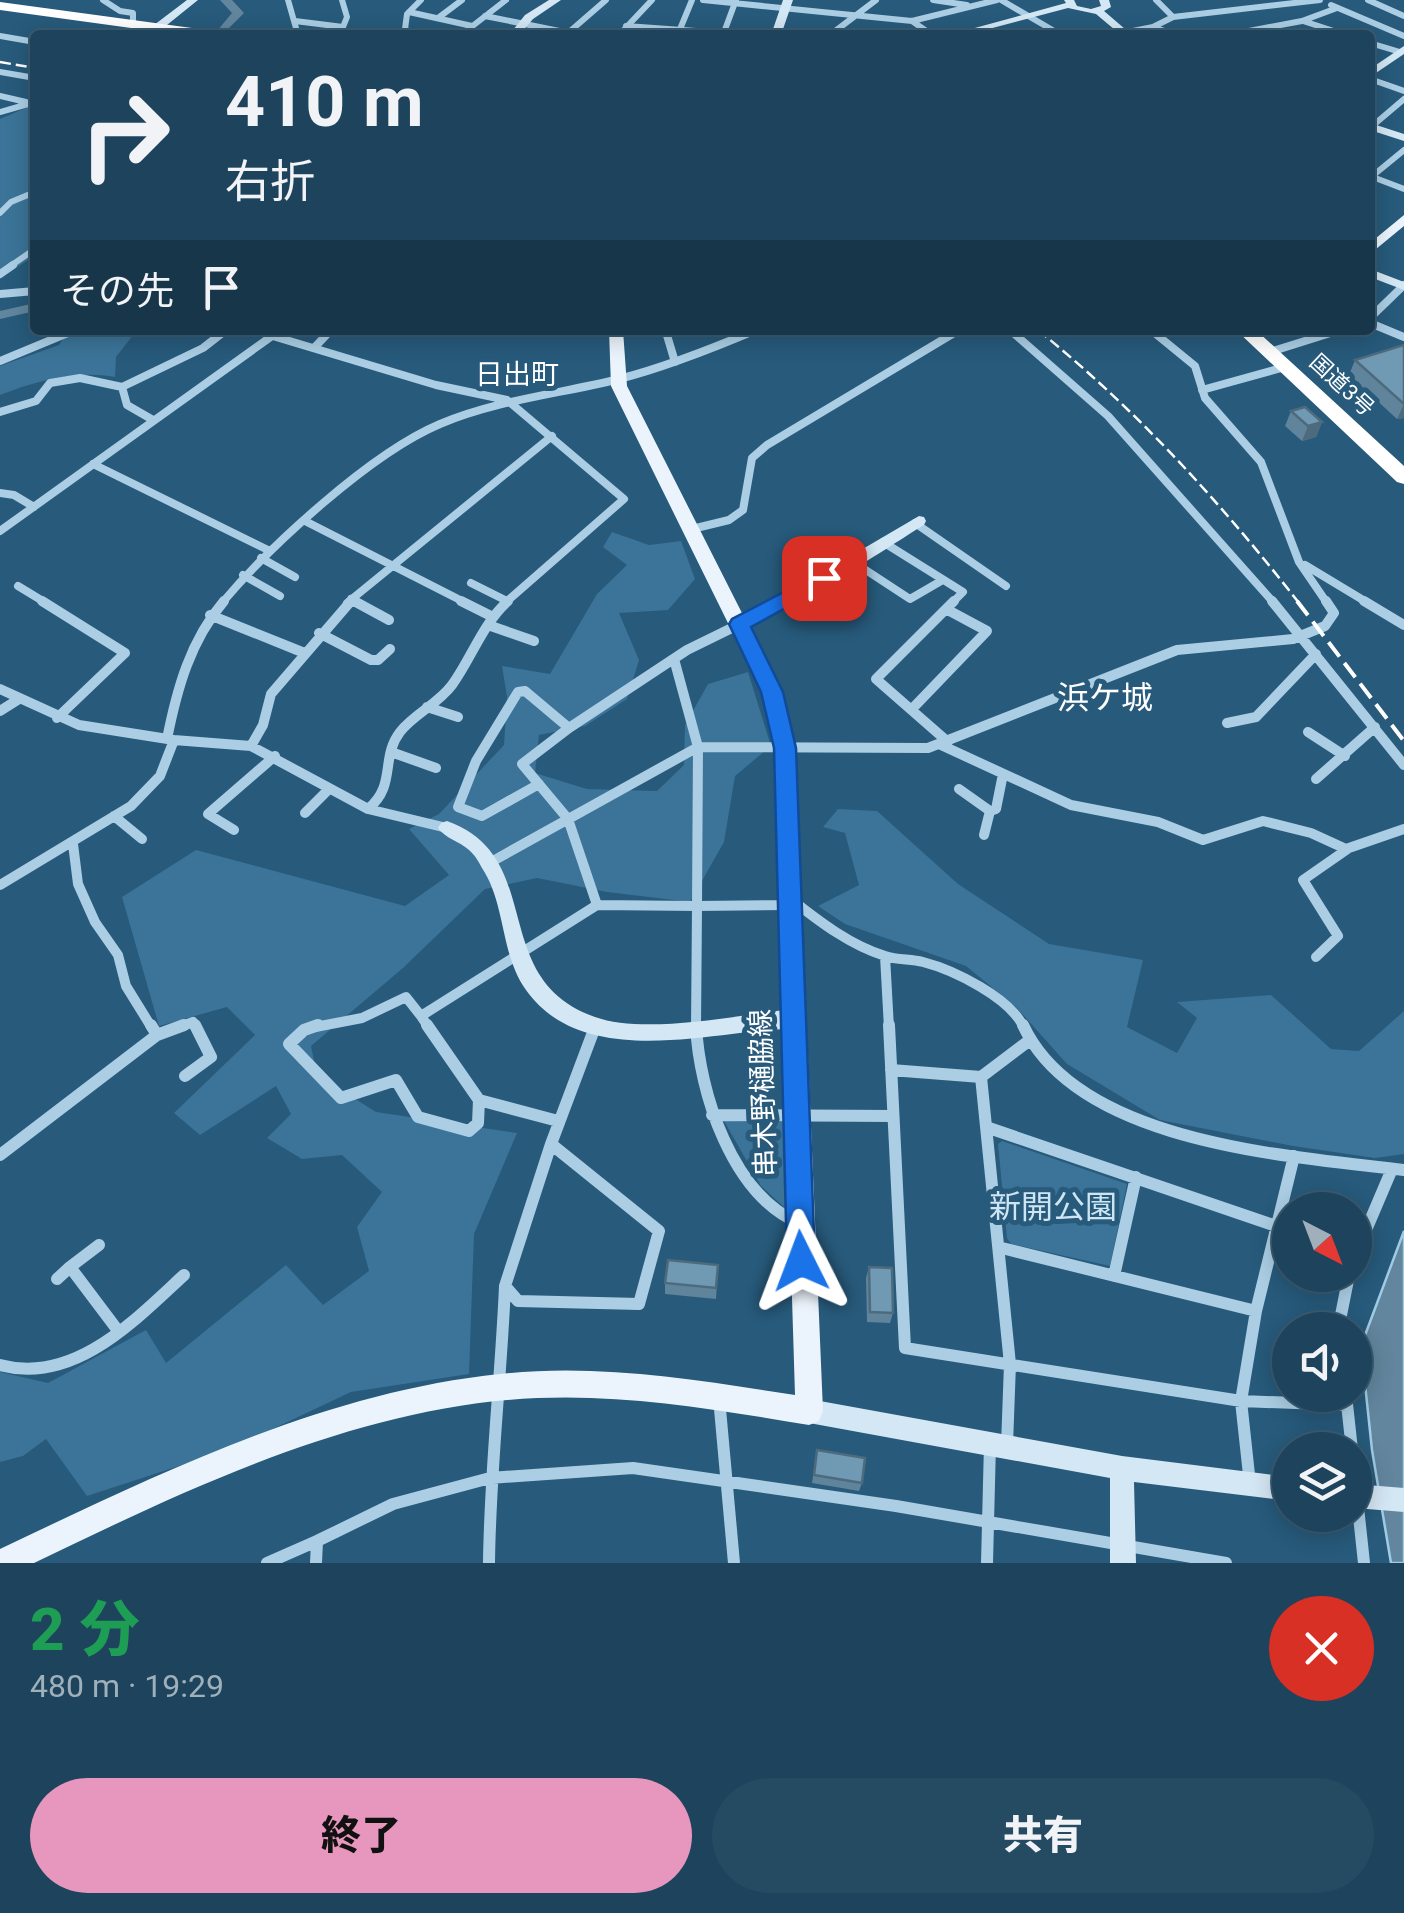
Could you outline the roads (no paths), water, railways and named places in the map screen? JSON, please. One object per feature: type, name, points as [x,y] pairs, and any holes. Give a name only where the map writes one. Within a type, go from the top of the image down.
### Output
[{"type":"highway","points":[[0,6],[134,24],[152,30]]},
{"type":"highway","name":"国道3号","points":[[1251,335],[1404,477]]},
{"type":"main road","points":[[1375,242],[1404,219]]},
{"type":"main road","name":"串木野樋脇線","points":[[616,335],[618,378],[772,692],[785,748],[808,1411]]},
{"type":"main road","points":[[3,1563],[201,1474],[367,1411],[500,1387],[634,1386],[808,1411]]},
{"type":"street","points":[[103,0],[120,11],[133,13],[134,24]]},
{"type":"street","points":[[156,30],[193,0]]},
{"type":"street","points":[[288,0],[297,30]]},
{"type":"street","points":[[295,21],[342,27],[347,17],[342,0]]},
{"type":"street","points":[[399,0],[410,10],[472,26]]},
{"type":"street","points":[[406,30],[410,10],[421,0]]},
{"type":"street","points":[[438,18],[462,0]]},
{"type":"street","points":[[487,0],[504,2]]},
{"type":"street","points":[[518,30],[556,0]]},
{"type":"street","points":[[571,30],[606,0]]},
{"type":"street","points":[[623,30],[652,0]]},
{"type":"street","points":[[680,30],[692,0]]},
{"type":"street","points":[[704,0],[787,4],[912,21],[999,0],[1049,30]]},
{"type":"street","points":[[838,11],[841,0]]},
{"type":"street","points":[[838,30],[876,0]]},
{"type":"street","points":[[933,0],[973,6]]},
{"type":"street","points":[[973,30],[1069,2],[1085,12],[1121,0]]},
{"type":"street","points":[[1156,0],[1173,17]]},
{"type":"street","points":[[1264,0],[1270,6]]},
{"type":"street","points":[[1141,30],[1173,17],[1319,0],[1404,36]]},
{"type":"street","points":[[1368,0],[1404,16]]},
{"type":"street","points":[[725,30],[736,1]]},
{"type":"street","points":[[467,30],[504,2]]},
{"type":"street","points":[[778,30],[787,4]]},
{"type":"street","points":[[1103,4],[1123,30]]},
{"type":"street","points":[[1249,30],[1302,21],[1337,8]]},
{"type":"street","points":[[1215,12],[1229,30]]},
{"type":"street","points":[[485,16],[553,30]]},
{"type":"street","points":[[912,21],[925,30]]},
{"type":"street","points":[[1302,21],[1330,30]]},
{"type":"street","points":[[626,26],[661,30]]},
{"type":"street","points":[[1153,27],[1162,30]]},
{"type":"street","points":[[0,36],[30,41]]},
{"type":"street","points":[[1375,43],[1402,50]]},
{"type":"street","points":[[1375,73],[1402,50]]},
{"type":"street","points":[[0,72],[30,77]]},
{"type":"street","points":[[1375,79],[1404,95],[1375,122]]},
{"type":"street","points":[[1393,88],[1404,79]]},
{"type":"street","points":[[0,96],[30,102]]},
{"type":"street","points":[[0,112],[30,104]]},
{"type":"street","points":[[1375,129],[1404,138]]},
{"type":"street","points":[[1375,174],[1404,150]]},
{"type":"street","points":[[1375,178],[1404,189]]},
{"type":"street","points":[[0,214],[12,202],[30,194]]},
{"type":"street","points":[[0,274],[30,253]]},
{"type":"street","points":[[1375,275],[1404,286],[1375,316]]},
{"type":"street","points":[[0,294],[30,291]]},
{"type":"street","points":[[1375,323],[1404,336]]},
{"type":"street","points":[[0,362],[63,335]]},
{"type":"street","points":[[0,412],[30,406],[44,397],[50,383],[80,378],[122,387],[202,348],[219,335]]},
{"type":"street","points":[[269,335],[436,384],[507,400],[624,499],[506,601],[450,688],[399,733],[391,752],[387,784],[381,798],[368,808]]},
{"type":"street","points":[[314,348],[326,335]]},
{"type":"street","points":[[670,335],[675,362]]},
{"type":"street","points":[[0,885],[72,844],[146,793],[160,776],[170,739],[176,683],[210,615],[265,554],[373,462],[409,439],[507,400],[618,378],[675,362],[743,335]]},
{"type":"street","points":[[692,529],[741,515],[746,508],[752,458],[768,444],[951,335]]},
{"type":"street","points":[[1016,335],[1114,421],[1302,636],[1404,765]]},
{"type":"street","points":[[491,862],[698,747],[944,743],[1117,670],[1177,650],[1302,636],[1334,619],[1334,613],[1300,562],[1260,462],[1211,406],[1196,366],[1162,335]]},
{"type":"street","points":[[1202,390],[1329,335]]},
{"type":"street","points":[[0,531],[272,336]]},
{"type":"street","points":[[122,387],[126,405],[154,420]]},
{"type":"street","points":[[250,746],[263,725],[271,694],[319,633],[394,564],[552,436]]},
{"type":"street","points":[[93,464],[265,554],[295,576]]},
{"type":"street","points":[[0,492],[34,506]]},
{"type":"street","points":[[306,521],[534,641]]},
{"type":"street","points":[[597,905],[568,819],[522,764],[524,758],[674,659],[768,612],[917,522],[1006,586]]},
{"type":"street","points":[[883,542],[963,592],[876,679],[944,743],[1071,805],[1158,822],[1204,840],[1263,821],[1349,848]]},
{"type":"street","points":[[852,560],[910,599],[941,581]]},
{"type":"street","points":[[1300,562],[1404,625]]},
{"type":"street","points":[[244,576],[280,596]]},
{"type":"street","points":[[471,583],[506,601]]},
{"type":"street","points":[[18,586],[125,653],[57,718]]},
{"type":"street","points":[[352,600],[390,620]]},
{"type":"street","points":[[912,709],[988,631],[946,609]]},
{"type":"street","points":[[210,615],[302,652]]},
{"type":"street","points":[[319,633],[372,660],[378,660],[390,649]]},
{"type":"street","points":[[1227,723],[1256,717],[1316,654]]},
{"type":"street","points":[[674,659],[698,747],[698,1070],[712,1115],[760,1200],[780,1216],[799,1223]]},
{"type":"street","points":[[0,689],[57,718],[170,739],[250,746],[276,756],[368,808],[464,834],[491,862],[499,879],[518,959],[536,993],[561,1011],[595,1027],[641,1031],[793,1018]]},
{"type":"street","points":[[539,784],[482,816],[458,807],[476,761],[518,692],[525,691],[569,728]]},
{"type":"street","points":[[0,711],[19,699]]},
{"type":"street","points":[[427,706],[458,717]]},
{"type":"street","points":[[1316,779],[1375,727]]},
{"type":"street","points":[[1308,732],[1345,756]]},
{"type":"street","points":[[391,752],[436,768]]},
{"type":"street","points":[[234,830],[208,814],[276,756]]},
{"type":"street","points":[[959,789],[990,811],[996,810],[1003,774]]},
{"type":"street","points":[[305,813],[329,789]]},
{"type":"street","points":[[984,836],[990,811]]},
{"type":"street","points":[[114,816],[142,840]]},
{"type":"street","points":[[1316,957],[1338,936],[1303,880],[1349,848],[1404,829]]},
{"type":"street","points":[[72,844],[78,884],[95,922],[118,955],[126,986],[158,1035]]},
{"type":"street","points":[[422,1016],[518,959],[597,905],[789,902],[833,931],[885,956],[926,963],[995,996],[1019,1016],[1030,1040],[1048,1063],[1102,1105],[1168,1132],[1294,1156],[1343,1159],[1398,1170],[1372,1222]]},
{"type":"street","points":[[885,956],[905,1348],[1242,1401],[1272,1401]]},
{"type":"street","points":[[406,997],[480,1100],[478,1124],[468,1131],[418,1117],[396,1080],[341,1098],[289,1044],[296,1034],[326,1022],[361,1018],[406,997]]},
{"type":"street","points":[[0,1155],[158,1035],[193,1022],[212,1057],[185,1076]]},
{"type":"street","points":[[489,1563],[490,1478],[505,1286],[558,1121],[595,1027]]},
{"type":"street","points":[[891,1070],[982,1077],[1030,1040]]},
{"type":"street","points":[[982,1077],[1002,1248],[1010,1364],[986,1522],[987,1563]]},
{"type":"street","points":[[480,1100],[558,1121]]},
{"type":"street","points":[[712,1115],[893,1116]]},
{"type":"street","points":[[989,1128],[1272,1225]]},
{"type":"street","points":[[505,1286],[518,1301],[638,1304],[659,1231],[551,1144]]},
{"type":"street","points":[[1285,1192],[1294,1156]]},
{"type":"street","points":[[1114,1276],[1136,1178]]},
{"type":"street","points":[[1250,1485],[1242,1401],[1256,1311],[1272,1243]]},
{"type":"street","points":[[57,1279],[99,1245]]},
{"type":"street","points":[[1002,1248],[1256,1311]]},
{"type":"street","points":[[70,1268],[119,1332]]},
{"type":"street","points":[[0,1366],[32,1373],[58,1366],[119,1332],[184,1275]]},
{"type":"street","points":[[719,1396],[734,1563]]},
{"type":"street","points":[[808,1411],[1122,1468],[1272,1487]]},
{"type":"street","points":[[267,1563],[393,1504],[490,1478],[633,1468],[986,1522],[1123,1554],[1226,1563]]},
{"type":"street","points":[[1122,1468],[1123,1554]]},
{"type":"street","points":[[1372,1494],[1404,1500]]},
{"type":"street","points":[[1362,1532],[1364,1563]]},
{"type":"street","points":[[316,1541],[316,1563]]},
{"type":"waterway","points":[[224,30],[238,13],[226,0]]},
{"type":"waterway","points":[[0,315],[30,308]]},
{"type":"railway","points":[[0,62],[30,67]]},
{"type":"railway","points":[[1044,335],[1110,392],[1176,459],[1299,603]]},
{"type":"railway","points":[[1297,601],[1404,741]]},
{"type":"district","name":"日出町","points":[[517,374]]},
{"type":"district","name":"浜ケ城","points":[[1105,698]]},
{"type":"park label","name":"新開公園","points":[[1053,1207]]}]
